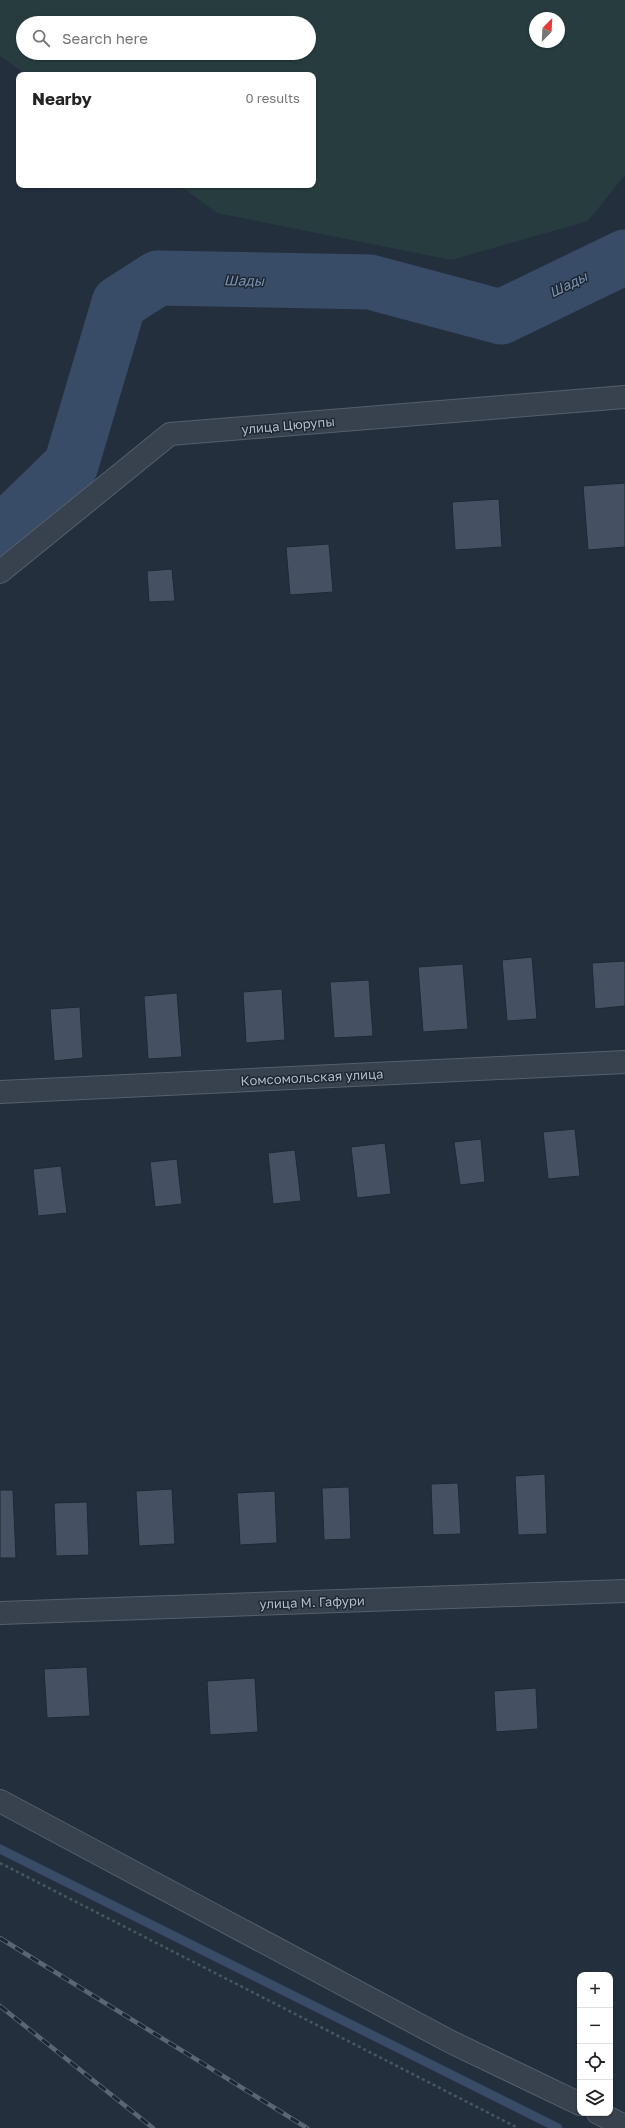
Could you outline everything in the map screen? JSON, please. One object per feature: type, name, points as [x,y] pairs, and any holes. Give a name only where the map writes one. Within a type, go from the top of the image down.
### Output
[{"type":"street","name":"улица Цюрупы","points":[[0,572],[170,434],[625,397]]},
{"type":"street","name":"Комсомольская улица","points":[[0,1092],[625,1062]]},
{"type":"street","name":"улица М. Гафури","points":[[0,1612],[625,1591]]},
{"type":"street","points":[[0,1801],[451,2042],[577,2103]]},
{"type":"street","points":[[604,2116],[625,2126]]},
{"type":"path","points":[[0,1863],[518,2128]]},
{"type":"green space","points":[[0,0],[625,0],[625,175],[588,221],[451,260],[217,213],[183,188],[316,188],[316,72],[23,72],[0,56]]},
{"type":"building","points":[[625,483],[625,547],[588,550],[583,486]]},
{"type":"building","points":[[499,499],[502,547],[455,550],[452,502]]},
{"type":"building","points":[[329,544],[333,592],[290,595],[286,547]]},
{"type":"building","points":[[172,569],[175,601],[149,602],[147,571]]},
{"type":"building","points":[[532,957],[537,1019],[507,1021],[502,960]]},
{"type":"building","points":[[625,961],[625,1006],[595,1009],[592,963]]},
{"type":"building","points":[[463,964],[468,1029],[423,1032],[418,967]]},
{"type":"building","points":[[369,980],[373,1036],[334,1038],[330,982]]},
{"type":"building","points":[[282,989],[285,1040],[246,1043],[243,992]]},
{"type":"building","points":[[177,993],[182,1057],[148,1059],[144,996]]},
{"type":"building","points":[[80,1007],[83,1058],[54,1061],[50,1009]]},
{"type":"building","points":[[575,1129],[580,1176],[548,1179],[543,1132]]},
{"type":"building","points":[[481,1139],[485,1182],[460,1185],[454,1142]]},
{"type":"building","points":[[385,1143],[391,1194],[357,1198],[351,1147]]},
{"type":"building","points":[[295,1150],[301,1201],[273,1204],[268,1153]]},
{"type":"building","points":[[177,1159],[182,1204],[155,1207],[150,1162]]},
{"type":"building","points":[[61,1166],[67,1213],[38,1216],[33,1169]]},
{"type":"building","points":[[545,1474],[547,1534],[518,1535],[515,1476]]},
{"type":"building","points":[[458,1483],[461,1534],[433,1535],[431,1484]]},
{"type":"building","points":[[349,1487],[351,1539],[324,1540],[322,1488]]},
{"type":"building","points":[[172,1489],[175,1544],[139,1546],[136,1491]]},
{"type":"building","points":[[0,1490],[13,1490],[16,1558],[0,1558]]},
{"type":"building","points":[[275,1491],[277,1543],[240,1545],[237,1493]]},
{"type":"building","points":[[87,1502],[89,1555],[56,1556],[54,1503]]},
{"type":"building","points":[[87,1667],[90,1716],[47,1718],[44,1669]]},
{"type":"building","points":[[255,1678],[258,1732],[210,1735],[207,1681]]},
{"type":"building","points":[[536,1688],[538,1729],[496,1732],[494,1691]]},
{"type":"waterway","name":"Шады","points":[[0,534],[71,465],[119,303],[158,278],[370,282],[501,317],[625,257]]},
{"type":"waterway","points":[[0,1849],[558,2128]]},
{"type":"railway","points":[[0,1938],[307,2128]]},
{"type":"railway","points":[[0,2006],[153,2128]]}]
